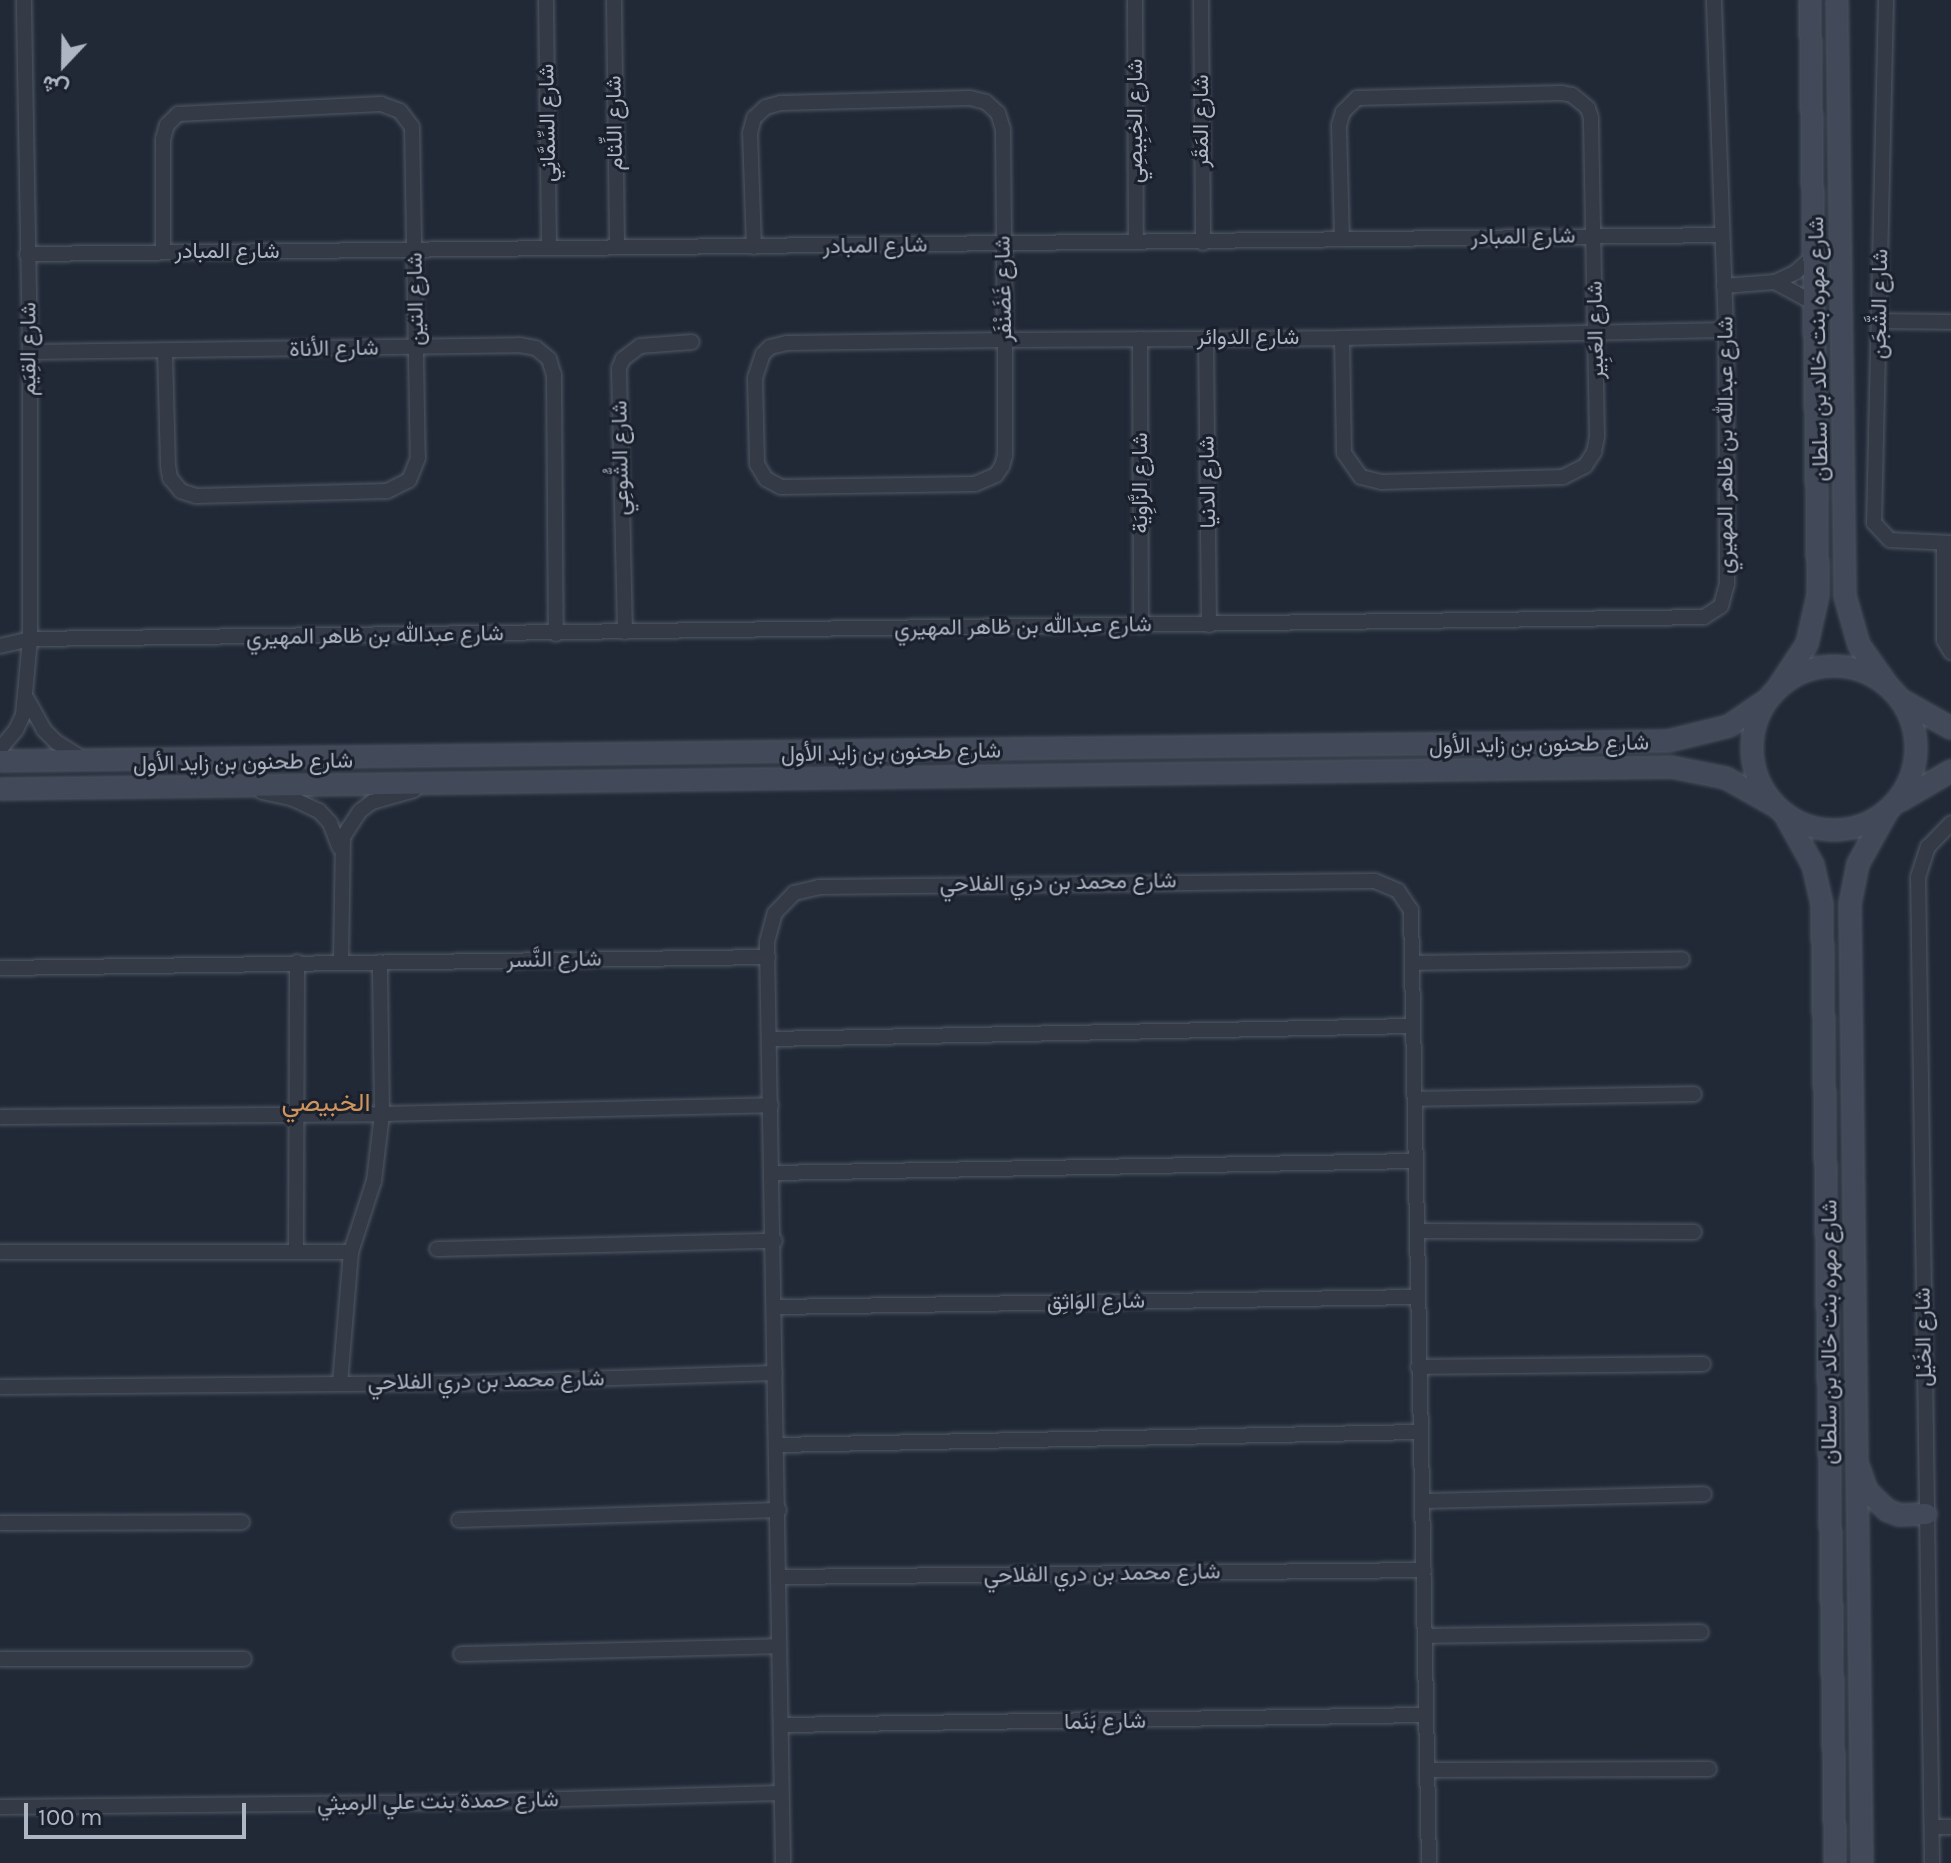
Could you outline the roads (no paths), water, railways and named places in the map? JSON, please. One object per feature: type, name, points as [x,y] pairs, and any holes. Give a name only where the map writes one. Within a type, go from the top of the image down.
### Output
[{"type":"street","name":"شارع القِيَم","points":[[0,749],[16,730],[27,699],[30,639],[30,352],[24,0]]},
{"type":"street","name":"شارع السِّمَّانِي","points":[[546,0],[549,246]]},
{"type":"street","name":"شارع اللِّثام","points":[[614,0],[617,246]]},
{"type":"street","name":"شارع الخِبِيصِي","points":[[1135,0],[1136,242]]},
{"type":"street","name":"شارع المَقَر","points":[[1201,0],[1203,243]]},
{"type":"street","name":"شارع عبدالله بن ظاهر المهيري","points":[[0,646],[30,639],[1689,620],[1711,614],[1721,606],[1727,584],[1726,330],[1714,0]]},
{"type":"street","name":"شارع مهره بنت خالد بن سلطان","points":[[1779,686],[1807,644],[1818,595],[1810,0]]},
{"type":"street","name":"شارع مهره بنت خالد بن سلطان","points":[[1837,0],[1845,596],[1859,645],[1894,693]]},
{"type":"street","name":"شارع الشَّجَن","points":[[1886,0],[1874,523],[1890,540],[1948,543]]},
{"type":"street","name":"شارع العَبِير","points":[[1342,239],[1339,125],[1347,106],[1357,98],[1562,93],[1581,100],[1591,118],[1596,444],[1590,459],[1579,471],[1563,477],[1381,482],[1361,477],[1344,453],[1342,338]]},
{"type":"street","name":"شارع غَضَنْفَر","points":[[754,247],[750,133],[754,118],[766,107],[781,103],[970,98],[986,102],[1002,121],[1005,455],[996,475],[975,484],[790,487],[773,484],[757,464],[755,378],[758,360],[770,347]]},
{"type":"street","name":"شارع التين","points":[[163,252],[163,139],[167,125],[178,114],[381,104],[400,111],[414,136],[418,458],[414,474],[401,487],[387,491],[196,496],[181,491],[170,478],[165,352]]},
{"type":"street","name":"شارع المبادر","points":[[27,254],[1722,235]]},
{"type":"street","name":"شارع عبدالله بن ظاهر المهيري","points":[[1724,286],[1775,282],[1796,272],[1814,256]]},
{"type":"street","points":[[1775,282],[1816,304]]},
{"type":"street","points":[[1880,321],[1951,322]]},
{"type":"street","name":"شارع الدوائر","points":[[770,347],[787,343],[1596,335],[1726,330]]},
{"type":"street","name":"شارع الزَّاوِيَة","points":[[1140,339],[1141,626]]},
{"type":"street","name":"شارع الدنيا","points":[[1206,339],[1209,625]]},
{"type":"street","name":"شارع الشُّوعِي","points":[[625,632],[619,368],[630,351],[640,346],[692,342]]},
{"type":"street","name":"شارع الأناة","points":[[30,352],[528,345],[543,353],[553,367],[556,634]]},
{"type":"street","points":[[1948,543],[1944,640],[1951,652]]},
{"type":"street","points":[[1951,728],[1894,693],[1872,675],[1834,665],[1814,667],[1779,686],[1764,702],[1753,727],[1751,754],[1758,780],[1779,809],[1800,823],[1836,830],[1872,821],[1931,780],[1951,771]]},
{"type":"street","points":[[1893,806],[1912,775],[1916,748],[1912,720],[1894,693]]},
{"type":"street","points":[[27,699],[34,715],[56,742],[86,760]]},
{"type":"street","name":"شارع طحنون بن زايد الأول","points":[[0,761],[1668,741],[1729,726],[1764,702]]},
{"type":"street","name":"شارع طحنون بن زايد الأول","points":[[0,789],[1671,767],[1726,778],[1779,809]]},
{"type":"street","points":[[340,852],[350,823],[372,802],[441,783]]},
{"type":"street","points":[[238,788],[306,803],[330,823],[340,852],[341,962]]},
{"type":"street","name":"شارع مهره بنت خالد بن سلطان","points":[[1862,1863],[1854,1449],[1850,904],[1858,864],[1893,806]]},
{"type":"street","name":"شارع مهره بنت خالد بن سلطان","points":[[1779,809],[1809,856],[1822,904],[1835,1863]]},
{"type":"street","name":"شارع الخَيْل","points":[[1932,1863],[1918,877],[1928,847],[1951,823]]},
{"type":"street","name":"شارع محمد بن دري الفلاحي","points":[[783,1863],[768,957],[769,927],[775,913],[794,893],[807,888],[1375,881],[1398,891],[1411,910],[1429,1863]]},
{"type":"street","name":"شارع النَّسر","points":[[0,968],[768,957]]},
{"type":"street","points":[[1412,963],[1682,959]]},
{"type":"street","points":[[296,1251],[297,962]]},
{"type":"street","points":[[0,1387],[340,1383],[351,1252],[374,1181],[382,1114],[380,962]]},
{"type":"street","points":[[770,1039],[1413,1026]]},
{"type":"street","points":[[1415,1099],[1694,1094]]},
{"type":"street","points":[[0,1117],[382,1114],[771,1105]]},
{"type":"street","points":[[772,1173],[1416,1161]]},
{"type":"street","points":[[1418,1231],[1694,1232]]},
{"type":"street","points":[[437,1249],[775,1241]]},
{"type":"street","points":[[0,1252],[351,1252]]},
{"type":"street","name":"شارع الوَاثِق","points":[[775,1307],[1417,1297]]},
{"type":"street","points":[[1418,1367],[1703,1364]]},
{"type":"street","name":"شارع محمد بن دري الفلاحي","points":[[340,1383],[775,1373]]},
{"type":"street","points":[[777,1445],[1420,1432]]},
{"type":"street","points":[[1854,1449],[1862,1478],[1876,1502],[1899,1515],[1926,1514]]},
{"type":"street","points":[[1422,1501],[1704,1494]]},
{"type":"street","points":[[459,1520],[779,1510]]},
{"type":"street","points":[[0,1523],[242,1522]]},
{"type":"street","name":"شارع محمد بن دري الفلاحي","points":[[780,1577],[1424,1570]]},
{"type":"street","points":[[1425,1636],[1701,1632]]},
{"type":"street","points":[[461,1654],[779,1646]]},
{"type":"street","points":[[0,1659],[244,1659]]},
{"type":"street","name":"شارع بَنَما","points":[[783,1725],[1426,1715]]},
{"type":"street","points":[[1428,1770],[1709,1769]]},
{"type":"street","name":"شارع حمدة بنت علي الرميثي","points":[[0,1807],[457,1802],[781,1793]]},
{"type":"street","points":[[1932,1827],[1951,1827]]},
{"type":"district","name":"الخبيصي","points":[[326,1103]]}]
